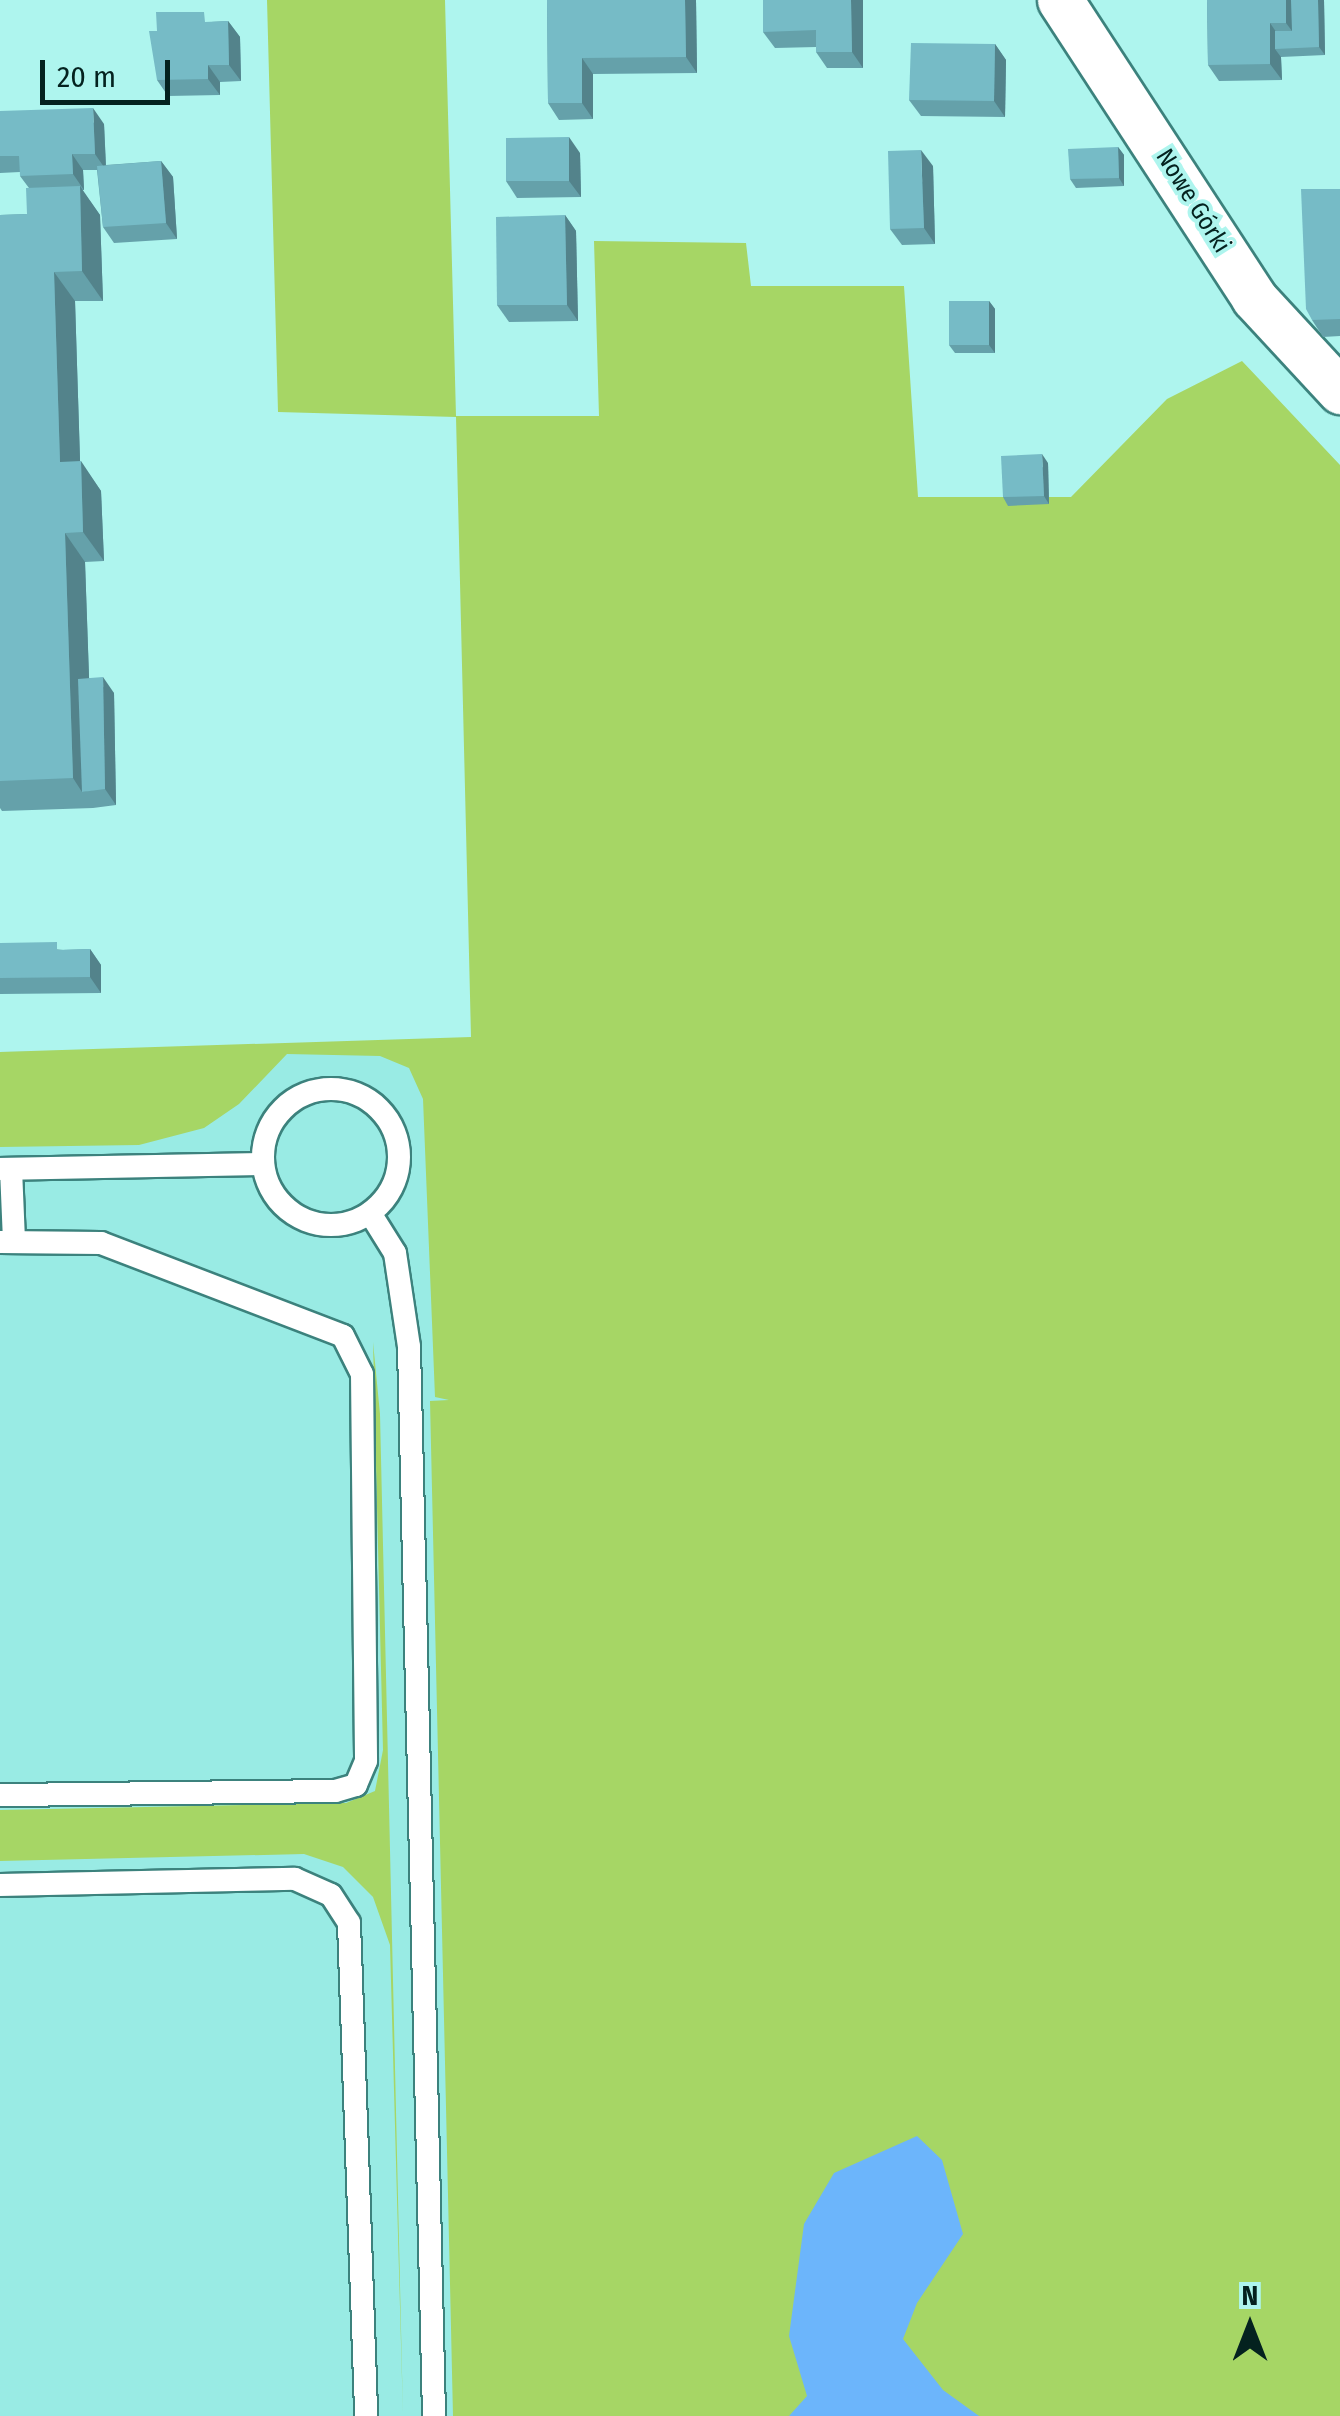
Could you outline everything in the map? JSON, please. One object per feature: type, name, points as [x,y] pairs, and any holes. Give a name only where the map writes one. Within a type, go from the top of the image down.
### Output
[{"type":"street","name":"Nowe Górki","points":[[1060,0],[1254,298],[1340,391]]},
{"type":"lane","points":[[344,1089],[366,1097],[396,1134],[400,1158],[396,1179],[370,1213],[329,1226],[308,1221],[274,1195],[263,1164],[267,1131],[298,1096],[344,1089]]},
{"type":"lane","points":[[0,1795],[336,1791],[356,1785],[366,1761],[362,1374],[344,1336],[101,1243],[7,1242],[5,1169],[263,1164]]},
{"type":"lane","points":[[370,1213],[395,1254],[409,1347],[434,2416]]},
{"type":"lane","points":[[0,1885],[295,1880],[330,1895],[349,1923],[366,2416]]},
{"type":"shaded area","points":[[448,1042],[481,2416],[0,2416],[0,1052]]},
{"type":"shaded area","points":[[917,2136],[942,2160],[963,2234],[917,2303],[903,2339],[943,2390],[979,2416],[789,2416],[807,2396],[789,2336],[804,2224],[834,2173]]},
{"type":"green space","points":[[267,0],[445,0],[456,416],[599,416],[594,241],[746,243],[751,286],[904,286],[918,497],[1071,497],[1167,399],[1242,361],[1340,465],[1340,2416],[453,2416],[430,1401],[449,1400],[435,1397],[423,1099],[409,1068],[380,1056],[287,1054],[239,1104],[204,1128],[139,1145],[0,1147],[0,1052],[471,1037],[456,417],[278,412]]},
{"type":"green space","points":[[373,1342],[380,1414],[403,2416],[390,1945],[373,1897],[343,1867],[304,1854],[0,1861],[0,1810],[346,1803],[375,1791],[383,1750]]},
{"type":"building","points":[[547,0],[685,0],[686,57],[582,58],[582,103],[548,103]]},
{"type":"building","points":[[763,0],[851,0],[852,52],[816,52],[816,30],[763,32]]},
{"type":"building","points":[[1207,0],[1286,0],[1286,23],[1270,23],[1270,64],[1208,65]]},
{"type":"building","points":[[1291,0],[1318,0],[1319,47],[1275,49],[1275,31],[1292,31]]},
{"type":"building","points":[[156,12],[204,12],[205,22],[228,21],[229,65],[208,65],[208,79],[157,80],[149,31],[157,31]]},
{"type":"building","points":[[911,43],[995,44],[994,101],[909,100]]},
{"type":"building","points":[[93,108],[95,154],[72,154],[73,174],[20,176],[19,156],[0,156],[0,111]]},
{"type":"building","points":[[569,137],[569,181],[506,181],[506,138]]},
{"type":"building","points":[[1118,147],[1119,178],[1070,179],[1068,149]]},
{"type":"building","points":[[921,150],[924,228],[890,229],[888,151]]},
{"type":"building","points":[[161,161],[166,223],[103,227],[97,166]]},
{"type":"building","points":[[80,186],[82,271],[54,272],[60,462],[81,461],[83,532],[65,533],[73,778],[0,781],[0,215],[27,214],[26,188]]},
{"type":"building","points":[[1301,189],[1340,189],[1340,319],[1312,320],[1306,309]]},
{"type":"building","points":[[565,215],[567,305],[497,305],[496,217]]},
{"type":"building","points":[[949,301],[989,301],[989,345],[949,345]]},
{"type":"building","points":[[1042,454],[1044,496],[1003,497],[1001,456]]},
{"type":"building","points":[[103,677],[105,789],[82,792],[78,679]]},
{"type":"building","points":[[57,942],[57,950],[90,949],[90,977],[0,978],[0,943]]}]
